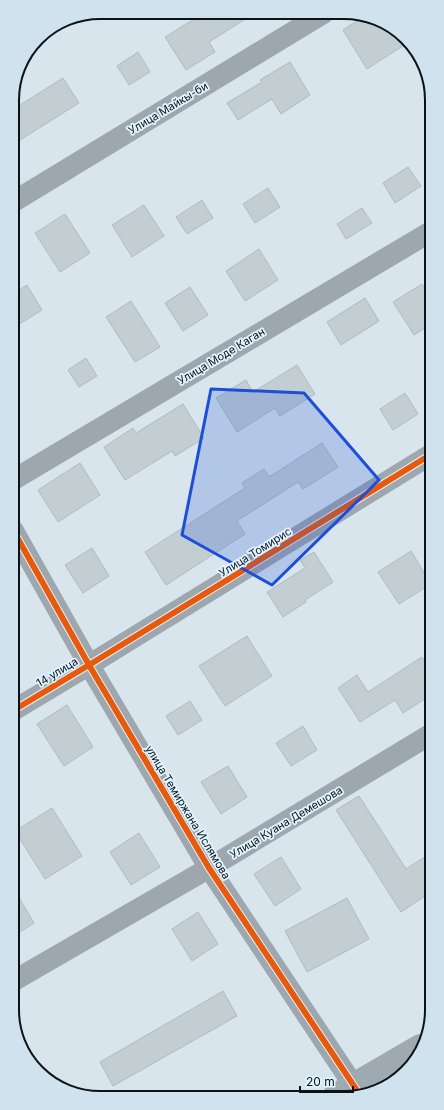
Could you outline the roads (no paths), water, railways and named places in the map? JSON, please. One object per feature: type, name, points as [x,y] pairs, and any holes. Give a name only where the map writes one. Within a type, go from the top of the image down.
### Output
[{"type":"main road","points":[[357,1090],[416,1048]]},
{"type":"street","name":"Улица Майкы-би","points":[[19,198],[316,19]]},
{"type":"street","name":"Улица Моде Каган","points":[[19,476],[425,235]]},
{"type":"street","name":"Улица Томирис","points":[[89,665],[425,458]]},
{"type":"street","name":"улица Темиржана Ислямова","points":[[19,539],[89,665],[209,868],[356,1090]]},
{"type":"street","name":"14 улица","points":[[19,707],[89,665]]},
{"type":"street","name":"Улица Куана Демешова","points":[[19,978],[209,868],[425,738]]}]
